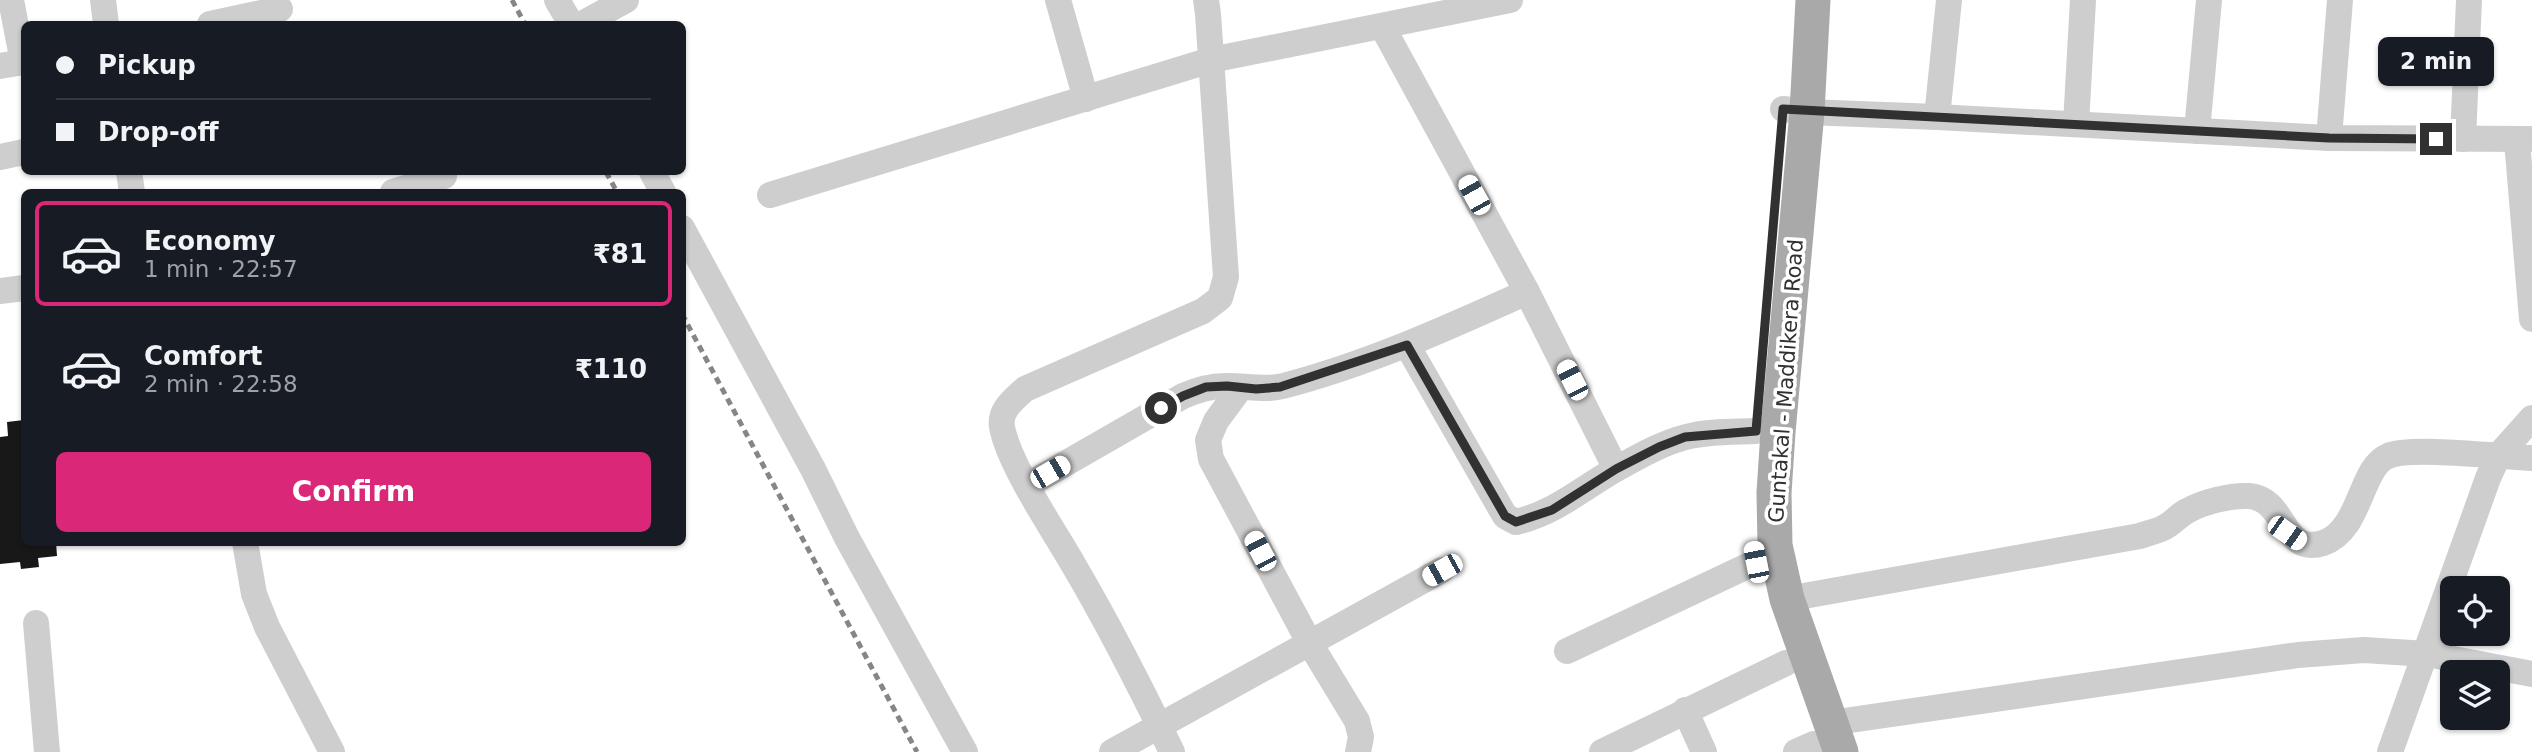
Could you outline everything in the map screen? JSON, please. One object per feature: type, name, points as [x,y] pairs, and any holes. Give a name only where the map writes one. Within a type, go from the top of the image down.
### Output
[{"type":"main road","name":"Guntakal - Maddikera Road","points":[[1789,0],[1795,111],[1774,494],[1775,545],[1819,745]]},
{"type":"main road","name":"Guntakal - Maddikera Road","points":[[1813,0],[1795,111],[1756,431],[1752,493],[1753,547],[1766,606],[1819,745]]},
{"type":"street","points":[[11,0],[16,63]]},
{"type":"street","points":[[103,0],[106,21]]},
{"type":"street","points":[[557,0],[568,21]]},
{"type":"street","points":[[588,21],[626,0]]},
{"type":"street","points":[[1058,0],[1086,99]]},
{"type":"street","points":[[1172,752],[1120,644],[1008,447],[1001,424],[1007,405],[1026,388],[1203,311],[1220,298],[1226,277],[1206,0]]},
{"type":"street","points":[[1937,117],[1949,0]]},
{"type":"street","points":[[2076,124],[2083,0]]},
{"type":"street","points":[[2197,131],[2209,0]]},
{"type":"street","points":[[2329,138],[2340,0]]},
{"type":"street","points":[[2463,139],[2469,0]]},
{"type":"street","points":[[770,195],[1211,60],[1494,2]]},
{"type":"street","points":[[224,21],[280,9]]},
{"type":"street","points":[[1382,26],[1527,292],[1616,469]]},
{"type":"street","points":[[1795,111],[2329,138],[2525,140],[2532,319]]},
{"type":"street","points":[[0,157],[21,153]]},
{"type":"street","points":[[403,189],[444,176]]},
{"type":"street","points":[[686,235],[807,457],[847,538],[965,752]]},
{"type":"street","points":[[0,291],[21,288]]},
{"type":"street","points":[[1028,485],[1183,396],[1206,387],[1280,387],[1407,345],[1527,292]]},
{"type":"street","points":[[1407,345],[1505,516],[1516,522],[1552,510],[1616,469],[1685,437],[1756,431]]},
{"type":"street","points":[[1241,387],[1216,421],[1208,440],[1211,459],[1309,642],[1357,721],[1361,737],[1358,752]]},
{"type":"street","points":[[2390,752],[2488,478],[2498,456],[2532,418]]},
{"type":"street","points":[[1787,599],[2140,536],[2165,527],[2186,511],[2209,503],[2247,496],[2264,499],[2278,513],[2287,533],[2302,543],[2321,544],[2336,536],[2358,506],[2374,466],[2388,456],[2410,452],[2532,458]]},
{"type":"street","points":[[246,546],[254,594],[267,627],[332,752]]},
{"type":"street","points":[[1567,651],[1756,562]]},
{"type":"street","points":[[1112,752],[1442,570]]},
{"type":"street","points":[[36,623],[47,752]]},
{"type":"street","points":[[1819,745],[2298,655],[2364,650],[2427,654],[2532,674]]},
{"type":"street","points":[[1606,751],[1685,710],[1786,663]]},
{"type":"street","points":[[1685,710],[1704,752]]},
{"type":"building","points":[[21,420],[21,546],[56,546],[57,556],[38,558],[39,567],[21,569],[20,562],[0,564],[0,437],[8,436],[7,422]]},
{"type":"railway","points":[[512,0],[523,21]]},
{"type":"railway","points":[[608,175],[615,189]]},
{"type":"railway","points":[[686,321],[917,752]]},
{"type":"route","points":[[1161,408],[1206,387],[1280,387],[1407,345],[1505,516],[1516,522],[1531,519],[1552,510],[1616,469],[1659,447],[1685,437],[1709,433],[1756,431],[1783,109],[2329,138],[2436,139]]}]
